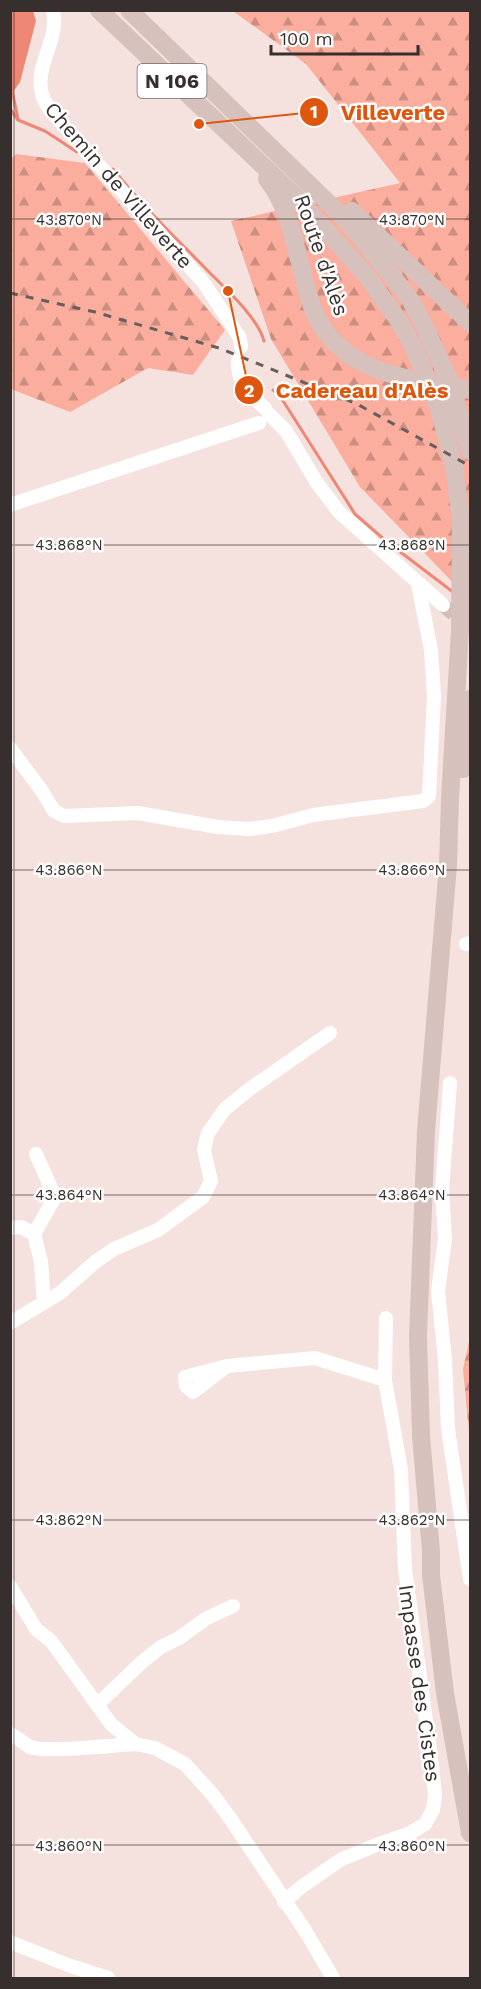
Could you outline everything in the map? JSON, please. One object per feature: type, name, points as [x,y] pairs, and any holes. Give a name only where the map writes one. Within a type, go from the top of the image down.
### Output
[{"type":"main road","name":"N 106","points":[[99,10],[296,197],[367,276],[399,321],[414,348],[429,382],[447,434],[454,466],[461,519],[460,631],[448,865],[426,1131],[418,1315],[421,1436],[431,1575],[445,1693],[471,1833]]},
{"type":"main road","name":"N 106","points":[[129,10],[344,218],[394,278],[422,321],[457,387],[470,450]]},
{"type":"main road","name":"Route d'Alès","points":[[247,123],[330,190],[471,323]]},
{"type":"main road","name":"Route d'Alès","points":[[246,151],[274,188],[282,204],[315,314],[322,328],[340,350],[372,368],[408,378],[457,387]]},
{"type":"main road","name":"N 106","points":[[448,865],[471,699]]},
{"type":"main road","name":"N 106","points":[[431,1551],[471,1765]]},
{"type":"street","name":"Chemin de Villeverte","points":[[54,10],[54,35],[44,63],[41,80],[42,97],[57,118],[204,283],[240,338],[238,376],[250,393],[261,418]]},
{"type":"street","points":[[10,505],[239,430],[261,418],[286,431],[317,483],[339,512],[443,605]]},
{"type":"street","points":[[10,748],[54,811],[64,816],[138,813],[218,827],[249,829],[272,826],[313,815],[423,801],[429,796],[434,696],[431,650],[418,584]]},
{"type":"street","points":[[10,1323],[60,1293],[94,1262],[114,1249],[158,1230],[203,1197],[211,1180],[204,1150],[208,1132],[225,1109],[250,1088],[330,1033]]},
{"type":"street","points":[[450,1083],[442,1190],[445,1239],[438,1291],[445,1360],[448,1430],[471,1579]]},
{"type":"street","points":[[36,1154],[55,1197],[34,1234],[41,1263],[44,1303]]},
{"type":"street","points":[[10,1228],[21,1227],[34,1234]]},
{"type":"street","name":"Impasse des Cistes","points":[[284,1902],[342,1859],[417,1829],[425,1824],[433,1810],[435,1794],[432,1760],[405,1569],[401,1470],[385,1380],[386,1318]]},
{"type":"street","points":[[226,1366],[315,1358],[385,1380]]},
{"type":"street","points":[[10,1586],[36,1629],[51,1641],[111,1724],[135,1744]]},
{"type":"street","points":[[98,1704],[161,1647],[179,1638],[207,1618],[233,1606]]},
{"type":"street","points":[[10,1734],[21,1739],[30,1747],[50,1749],[135,1744],[155,1748],[185,1764],[230,1818],[306,1932],[333,1978]]},
{"type":"street","points":[[10,1942],[108,1978]]},
{"type":"green space","points":[[233,11],[470,11],[470,600],[360,487],[271,339],[231,221],[400,183],[306,64]]},
{"type":"green space","points":[[16,154],[85,163],[225,330],[193,375],[148,368],[70,412],[11,389],[10,160]]},
{"type":"green space","points":[[470,1337],[470,1443],[463,1369]]},
{"type":"shaded area","points":[[11,10],[33,11],[36,21],[20,82],[11,95]]},
{"type":"waterway","points":[[12,90],[18,119]]},
{"type":"waterway","points":[[10,109],[18,120],[45,131],[77,152]]},
{"type":"waterway","points":[[113,169],[148,209],[241,305],[261,332],[264,341]]},
{"type":"waterway","points":[[273,390],[280,396],[355,514],[386,541],[453,592]]},
{"type":"tunnel","points":[[443,605],[470,629]]},
{"type":"railway","points":[[10,293],[95,312],[219,348],[357,404],[470,466]]},
{"type":"place","name":"Villeverte","points":[[199,124]]},
{"type":"place","name":"Cadereau d'Alès","points":[[228,291]]}]
